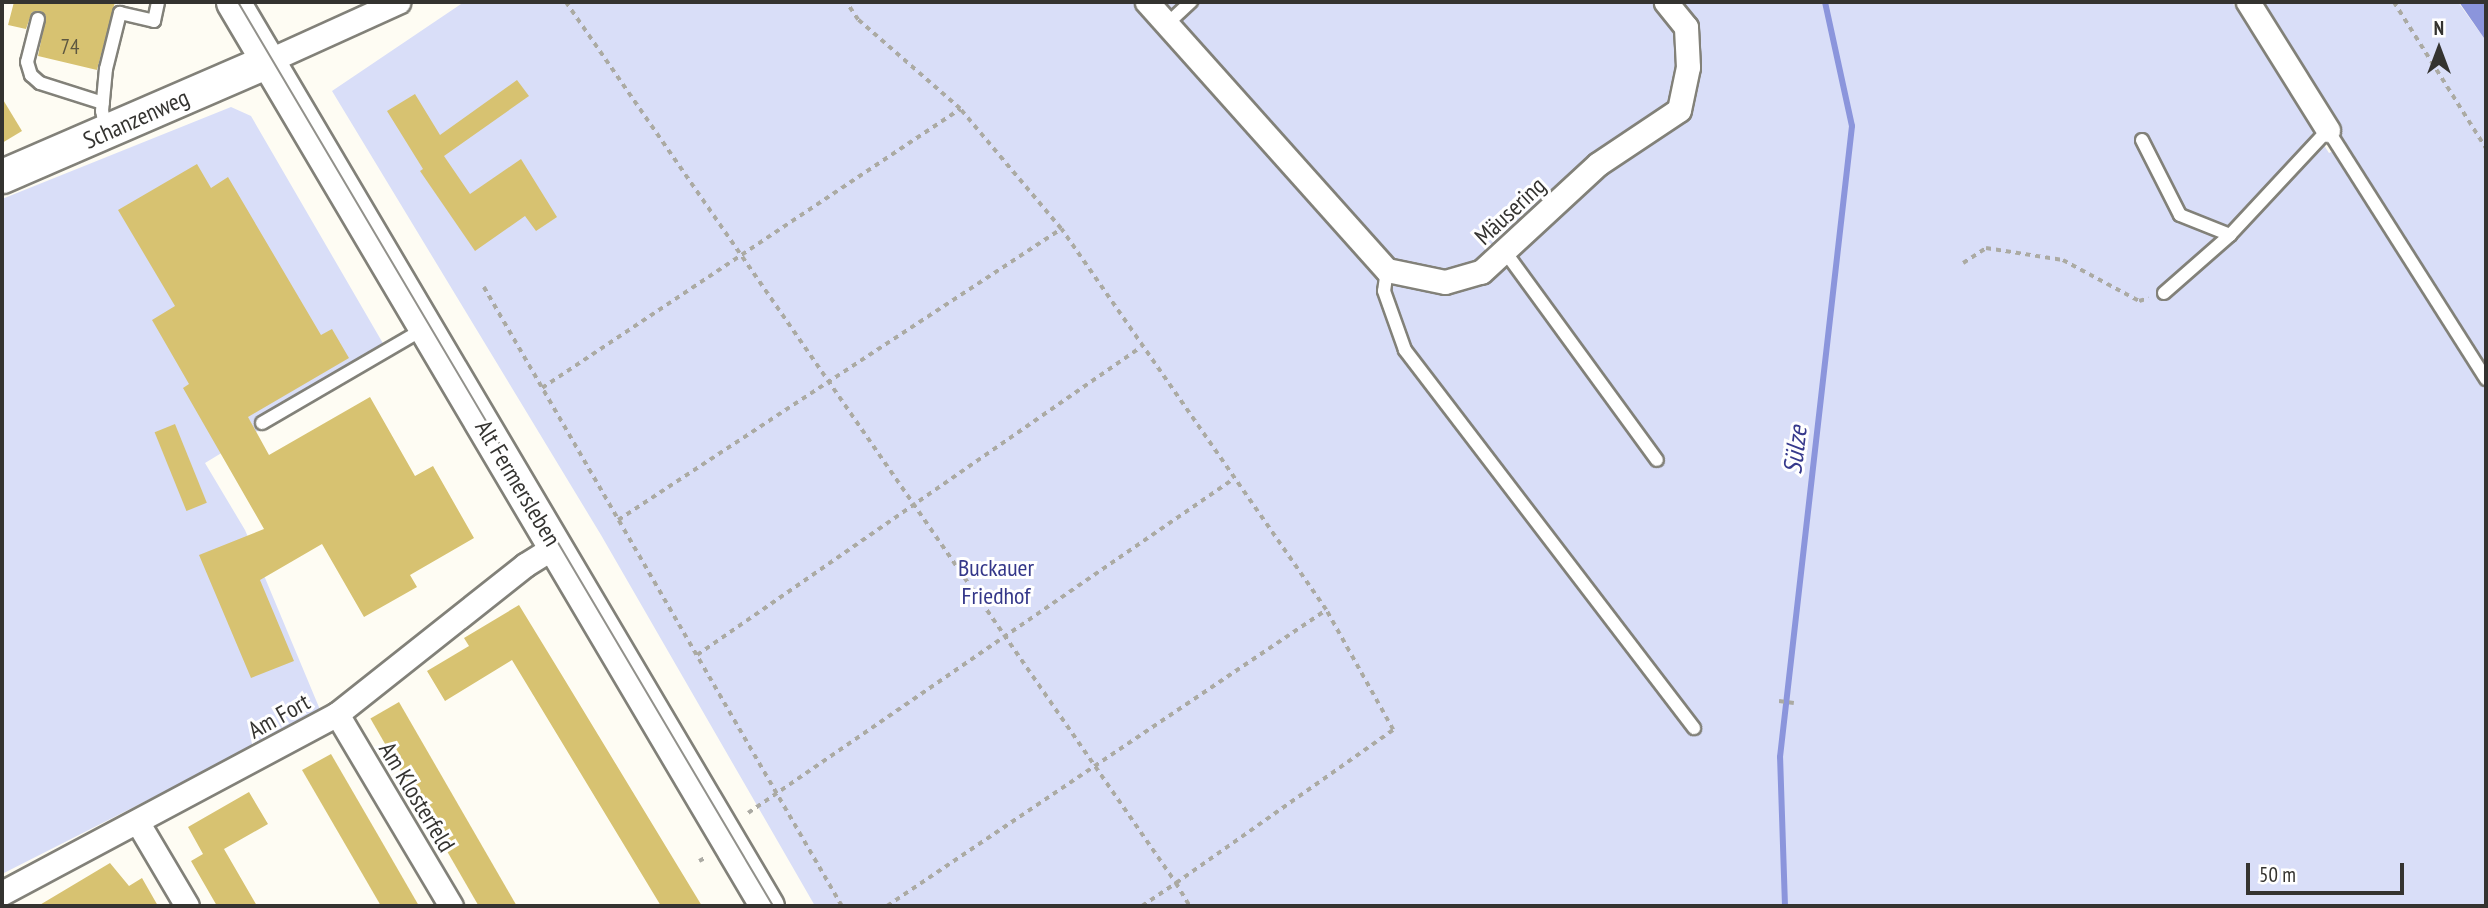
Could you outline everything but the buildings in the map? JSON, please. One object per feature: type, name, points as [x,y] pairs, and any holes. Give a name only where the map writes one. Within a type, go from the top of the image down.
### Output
[{"type":"main road","name":"Alt Fermersleben","points":[[233,2],[270,60],[425,328],[767,906]]},
{"type":"main road","name":"Schanzenweg","points":[[2,176],[104,118],[270,60]]},
{"type":"street","points":[[270,60],[398,2]]},
{"type":"street","points":[[1147,2],[1387,270]]},
{"type":"street","name":"Mäusering","points":[[1387,270],[1445,282],[1481,272],[1506,253],[1598,164],[1679,110],[1688,67],[1686,27],[1666,2]]},
{"type":"street","points":[[2248,2],[2328,130]]},
{"type":"street","name":"Am Fort","points":[[2,892],[138,823],[337,714],[525,565],[556,547]]},
{"type":"street","name":"Am Klosterfeld","points":[[337,714],[451,906]]},
{"type":"street","points":[[138,823],[187,906]]},
{"type":"lane","points":[[38,19],[27,62],[31,75],[40,83],[104,118],[120,13],[154,21],[158,2]]},
{"type":"lane","points":[[1167,24],[1191,2]]},
{"type":"lane","points":[[2164,293],[2230,235],[2328,130],[2486,379]]},
{"type":"lane","points":[[2142,140],[2180,215],[2230,235]]},
{"type":"lane","points":[[1506,253],[1657,460]]},
{"type":"lane","points":[[1387,270],[1384,291],[1405,350],[1694,728]]},
{"type":"lane","points":[[262,423],[425,328]]},
{"type":"path","points":[[566,2],[743,254],[1190,906]]},
{"type":"path","points":[[846,2],[858,20],[960,109],[1061,229],[1232,480],[1326,610],[1393,730],[1142,906]]},
{"type":"path","points":[[2394,2],[2486,148]]},
{"type":"path","points":[[542,388],[960,109]]},
{"type":"path","points":[[618,520],[1061,229]]},
{"type":"path","points":[[1963,263],[1986,248],[2063,260],[2139,301],[2164,293]]},
{"type":"path","points":[[484,287],[842,906]]},
{"type":"path","points":[[696,656],[1141,347]]},
{"type":"path","points":[[748,813],[778,796],[1232,480]]},
{"type":"path","points":[[887,906],[1326,610]]},
{"type":"path","points":[[1779,701],[1794,703]]},
{"type":"green space","name":"Buckauer Friedhof","points":[[464,2],[2232,2],[2329,153],[2347,145],[2260,2],[2458,2],[2486,41],[2486,906],[815,906],[601,535],[332,91]]},
{"type":"green space","points":[[231,107],[251,116],[388,352],[205,463],[245,530],[321,712],[2,874],[2,199]]},
{"type":"water","points":[[2459,2],[2486,2],[2486,41]]},
{"type":"waterway","name":"Sülze","points":[[1785,906],[1780,757],[1852,126],[1825,2]]},
{"type":"tram line","points":[[238,2],[773,906]]}]
